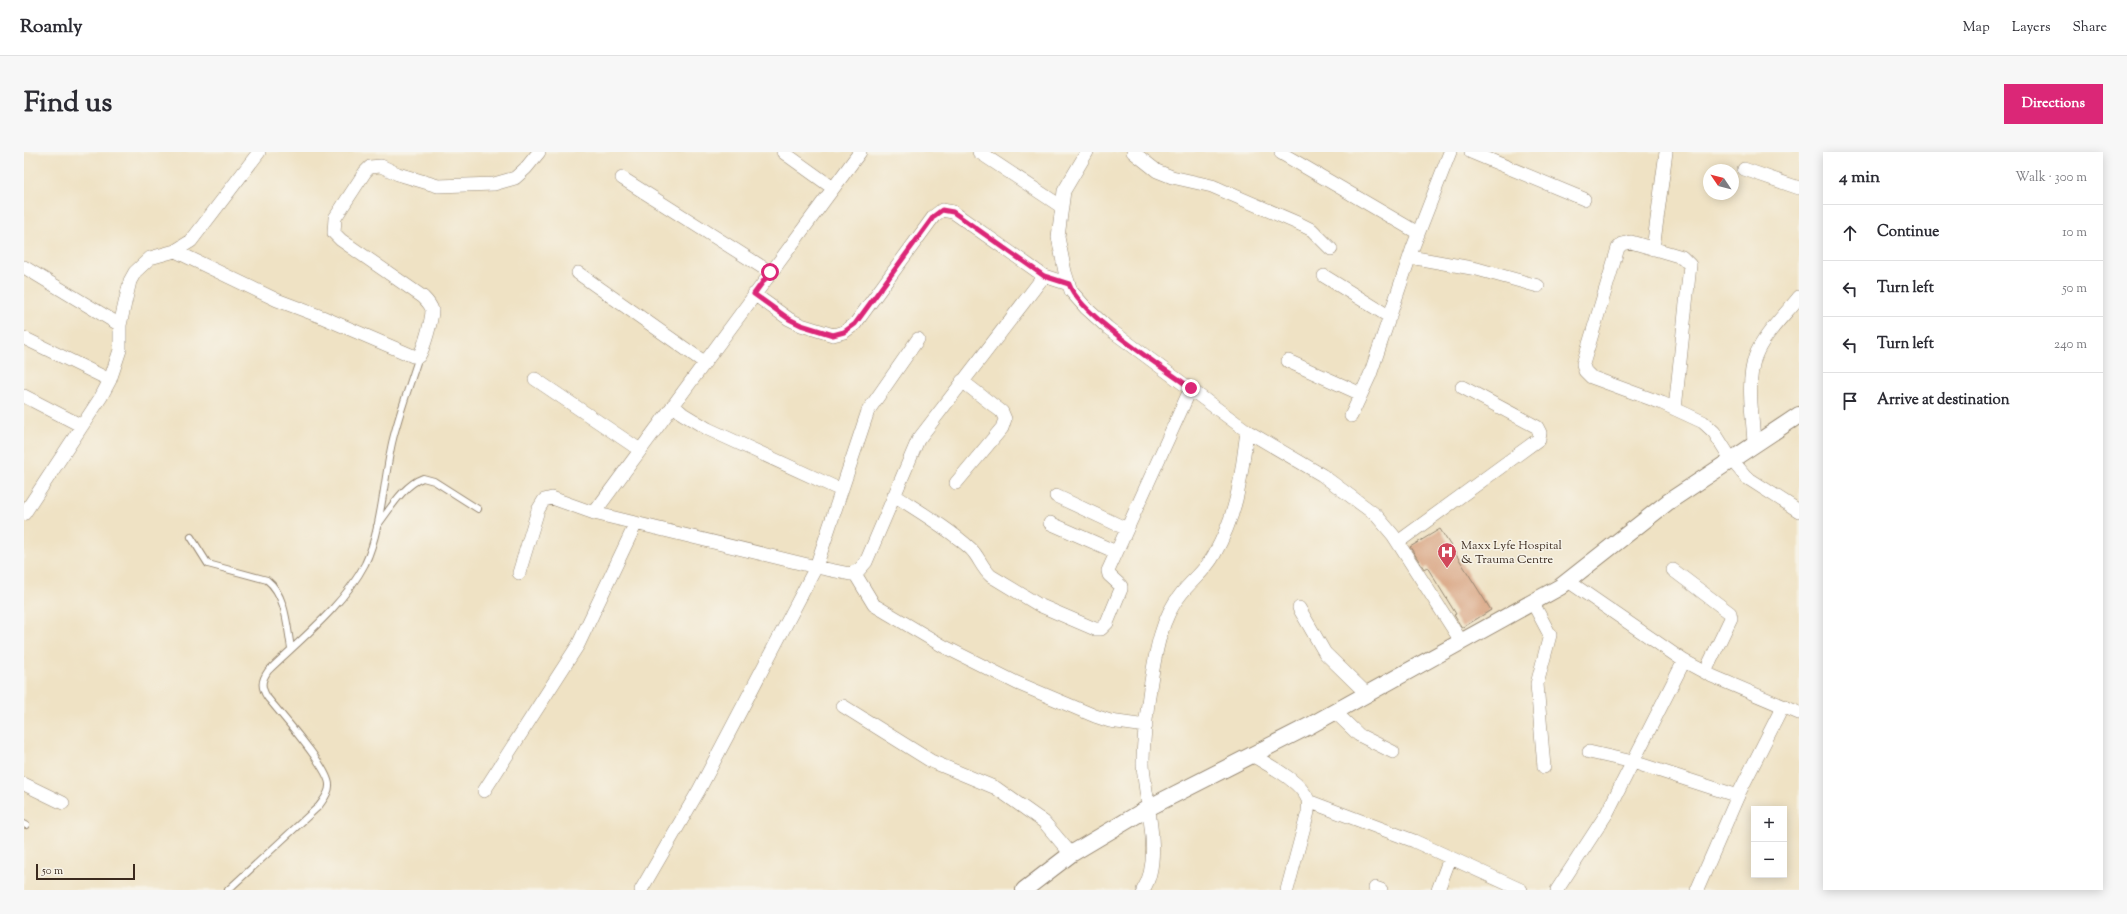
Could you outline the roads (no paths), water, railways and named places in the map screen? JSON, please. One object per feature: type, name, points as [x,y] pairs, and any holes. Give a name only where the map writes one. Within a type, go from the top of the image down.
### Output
[{"type":"street","points":[[24,514],[82,426],[110,380],[120,350],[120,325],[130,281],[134,272],[150,258],[175,252],[191,241],[259,152]]},
{"type":"street","points":[[175,252],[282,302],[322,317],[413,356],[419,356],[423,349],[432,310],[429,303],[423,297],[340,240],[334,233],[335,218],[365,172],[370,167],[381,166],[398,174],[438,186],[494,184],[515,178],[526,168],[539,152]]},
{"type":"street","points":[[783,152],[833,188]]},
{"type":"street","points":[[594,513],[770,272],[860,152]]},
{"type":"street","points":[[979,152],[1062,207]]},
{"type":"street","points":[[1087,152],[1064,190],[1058,237],[1071,291],[1086,308],[1108,328],[1191,388],[1247,431],[1322,474],[1376,515],[1398,542],[1461,641]]},
{"type":"street","points":[[1133,152],[1157,171],[1212,186],[1302,225],[1312,230],[1332,249]]},
{"type":"street","points":[[1351,416],[1370,376],[1418,234],[1450,152]]},
{"type":"street","points":[[1471,152],[1584,199]]},
{"type":"street","points":[[1654,248],[1666,152]]},
{"type":"street","points":[[1281,153],[1418,234]]},
{"type":"street","points":[[1744,169],[1799,188]]},
{"type":"street","points":[[622,178],[770,272]]},
{"type":"street","points":[[754,294],[789,319],[801,325],[833,335],[844,332],[855,324],[934,216],[942,210],[953,212],[1044,276],[1069,284]]},
{"type":"street","points":[[1675,409],[1690,265],[1682,257],[1654,248],[1631,242],[1622,244],[1618,248],[1583,364],[1585,371],[1591,377],[1675,409],[1709,426],[1731,459],[1746,477],[1799,511]]},
{"type":"street","points":[[1410,257],[1477,269],[1538,286]]},
{"type":"street","points":[[24,267],[120,325]]},
{"type":"street","points":[[578,274],[704,362]]},
{"type":"street","points":[[519,573],[538,510],[544,500],[552,498],[594,513],[816,567],[850,574],[860,570],[866,562],[918,440],[1044,276]]},
{"type":"street","points":[[1324,276],[1390,317]]},
{"type":"street","points":[[1754,444],[1752,372],[1756,356],[1763,342],[1799,297]]},
{"type":"street","points":[[24,338],[110,380]]},
{"type":"street","points":[[641,890],[699,790],[816,567],[868,411],[918,339]]},
{"type":"street","points":[[1288,361],[1361,394]]},
{"type":"street","points":[[535,380],[640,450]]},
{"type":"street","points":[[956,483],[1002,428],[1005,419],[1002,412],[962,381]]},
{"type":"street","points":[[1398,542],[1539,439],[1540,433],[1537,427],[1462,387]]},
{"type":"street","points":[[894,495],[926,515],[966,545],[973,551],[984,570],[991,576],[1039,605],[1095,629],[1101,629],[1107,624],[1121,589],[1121,586],[1109,575],[1108,571],[1191,388]]},
{"type":"street","points":[[24,396],[82,426]]},
{"type":"street","points":[[672,405],[683,414],[708,429],[841,490]]},
{"type":"street","points":[[1024,890],[1071,854],[1150,807],[1335,712],[1532,603],[1568,581],[1668,502],[1799,415]]},
{"type":"street","points":[[1143,890],[1149,881],[1152,869],[1150,807],[1144,762],[1146,726],[1151,686],[1165,620],[1180,594],[1214,556],[1236,508],[1247,431]]},
{"type":"street","points":[[1056,496],[1127,529]]},
{"type":"street","points":[[484,791],[578,645],[636,523]]},
{"type":"street","points":[[1050,523],[1116,552]]},
{"type":"street","points":[[1673,570],[1730,612],[1731,618],[1705,672]]},
{"type":"street","points":[[854,572],[874,605],[943,646],[1017,683],[1095,716],[1110,721],[1146,726]]},
{"type":"street","points":[[1568,581],[1684,662],[1799,712]]},
{"type":"street","points":[[1532,603],[1550,635],[1537,684],[1544,767]]},
{"type":"street","points":[[1299,608],[1325,654],[1366,694]]},
{"type":"street","points":[[1557,890],[1606,813],[1684,662]]},
{"type":"street","points":[[843,706],[931,761],[996,788],[1044,822],[1071,854]]},
{"type":"street","points":[[1697,890],[1738,796],[1783,706]]},
{"type":"street","points":[[1335,712],[1359,735],[1392,752]]},
{"type":"street","points":[[1589,752],[1633,762],[1738,796]]},
{"type":"street","points":[[1252,754],[1296,784],[1303,790],[1308,801],[1308,812],[1287,890]]},
{"type":"street","points":[[24,784],[62,802]]},
{"type":"street","points":[[1308,801],[1414,841],[1521,890]]},
{"type":"street","points":[[1438,890],[1450,858]]},
{"type":"lane","points":[[228,890],[319,806],[327,794],[330,786],[323,768],[262,689],[262,681],[268,671],[324,617],[355,579],[369,554],[376,528],[392,442],[419,356]]},
{"type":"lane","points":[[376,528],[406,490],[415,481],[423,478],[434,481],[478,509]]},
{"type":"lane","points":[[191,537],[208,564],[268,580],[274,586],[279,594],[292,648]]},
{"type":"place","name":"Maxx Lyfe Hospital & Trauma Centre","points":[[1447,569]]}]
